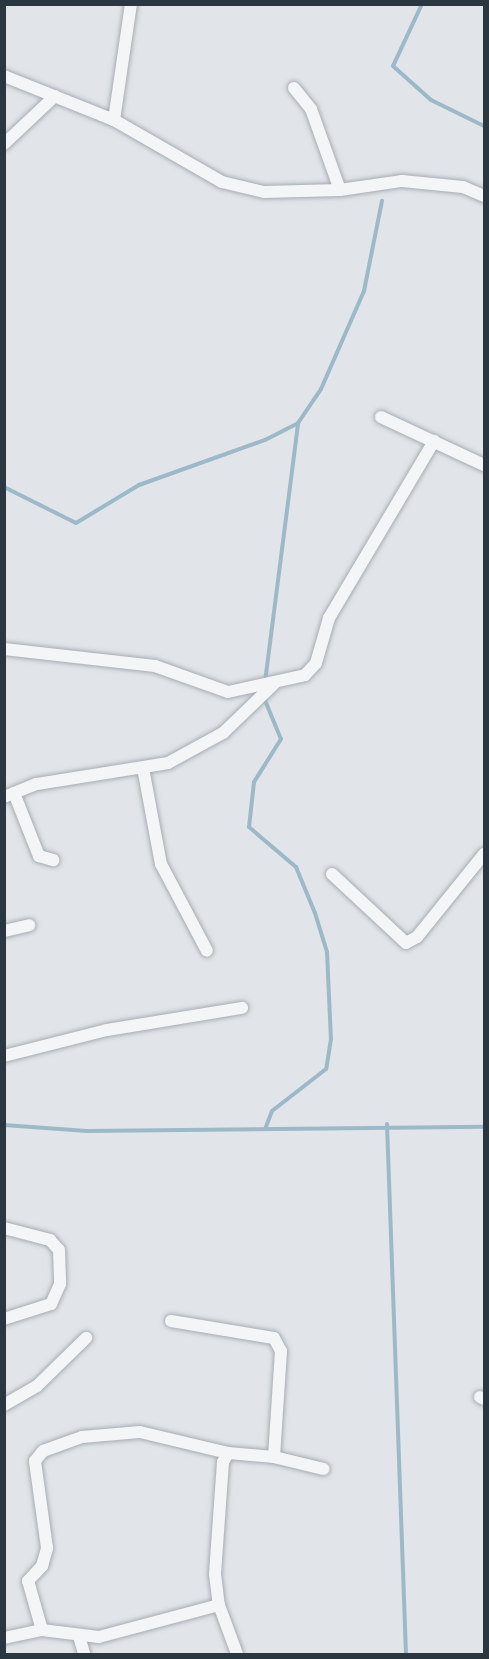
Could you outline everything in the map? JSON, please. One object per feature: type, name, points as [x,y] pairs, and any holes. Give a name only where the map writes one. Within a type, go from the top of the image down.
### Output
[{"type":"street","points":[[114,120],[131,4]]},
{"type":"street","points":[[4,76],[114,120],[222,182],[264,192],[340,190],[402,181],[463,187],[484,196]]},
{"type":"street","points":[[294,88],[311,109],[340,190]]},
{"type":"street","points":[[4,144],[55,96]]},
{"type":"street","points":[[381,417],[484,465]]},
{"type":"street","points":[[4,650],[156,666],[228,692],[273,684],[305,675],[316,663],[329,618],[434,441]]},
{"type":"street","points":[[53,860],[39,856],[9,795],[37,784],[168,764],[224,734],[273,684]]},
{"type":"street","points":[[143,768],[161,864],[207,951]]},
{"type":"street","points":[[332,874],[406,943],[417,937],[484,854]]},
{"type":"street","points":[[4,931],[29,925]]},
{"type":"street","points":[[4,1056],[107,1030],[242,1008]]},
{"type":"street","points":[[4,1228],[50,1240],[59,1250],[60,1284],[51,1304],[4,1318]]},
{"type":"street","points":[[171,1321],[274,1338],[281,1351],[274,1457]]},
{"type":"street","points":[[4,1405],[37,1386],[86,1338]]},
{"type":"street","points":[[42,1630],[28,1581],[42,1566],[47,1548],[35,1461],[43,1450],[82,1437],[140,1432],[228,1453],[274,1457],[324,1469]]},
{"type":"street","points":[[228,1453],[220,1488],[215,1574],[219,1605],[237,1654]]},
{"type":"street","points":[[4,1638],[42,1630],[99,1637],[219,1605]]},
{"type":"street","points":[[79,1636],[84,1654]]},
{"type":"waterway","points":[[422,4],[393,66],[431,100],[484,126]]},
{"type":"waterway","points":[[265,682],[298,423],[321,389],[364,291],[382,201]]},
{"type":"waterway","points":[[4,487],[76,523],[139,485],[265,440],[298,423]]},
{"type":"waterway","points":[[264,698],[281,739],[254,782],[249,827],[296,867],[315,913],[327,952],[331,1039],[326,1069],[272,1111],[266,1127]]},
{"type":"waterway","points":[[387,1124],[406,1654]]},
{"type":"waterway","points":[[4,1125],[87,1131],[484,1127]]}]
